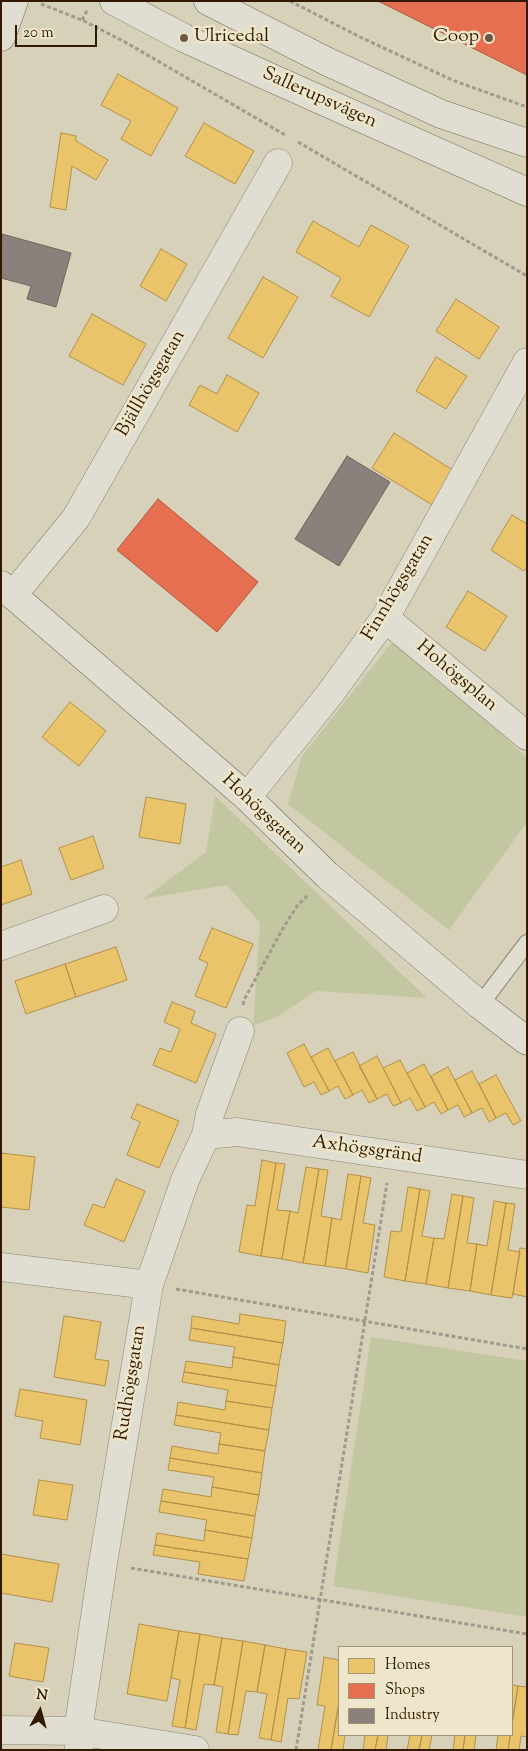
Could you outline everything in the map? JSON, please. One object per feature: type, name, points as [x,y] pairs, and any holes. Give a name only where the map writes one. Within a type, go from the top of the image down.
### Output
[{"type":"street","points":[[1,37],[14,1]]},
{"type":"street","name":"Sallerupsvägen","points":[[114,1],[184,38],[527,192]]},
{"type":"street","name":"Sallerupsvägen","points":[[208,1],[328,62],[441,114],[527,143]]},
{"type":"street","name":"Bjällhögsgatan","points":[[7,590],[76,518],[278,163]]},
{"type":"street","name":"Finnhögsgatan","points":[[247,798],[328,696],[385,618],[527,362]]},
{"type":"street","name":"Hohögsgatan","points":[[7,590],[247,798],[327,875],[480,1005],[527,1041]]},
{"type":"street","name":"Hohögsplan","points":[[385,618],[527,736]]},
{"type":"street","points":[[1,946],[104,909]]},
{"type":"street","name":"Rudhögsgatan","points":[[78,1740],[103,1563],[148,1284],[185,1180],[206,1135],[210,1114],[240,1031]]},
{"type":"street","name":"Axhögsgränd","points":[[206,1135],[237,1132],[527,1175]]},
{"type":"street","points":[[1,1267],[148,1284]]},
{"type":"street","points":[[1,1730],[78,1740],[195,1750]]},
{"type":"lane","points":[[480,1005],[527,943]]},
{"type":"path","points":[[290,1],[360,38],[452,80],[527,107]]},
{"type":"path","points":[[240,1031],[244,1000],[278,938],[297,906],[327,875]]},
{"type":"path","points":[[296,1750],[366,1322],[391,1155]]},
{"type":"path","points":[[148,1284],[527,1349]]},
{"type":"path","points":[[103,1563],[527,1634]]},
{"type":"green space","points":[[397,636],[527,758],[527,822],[449,930],[288,804],[302,756]]},
{"type":"green space","points":[[215,796],[427,998],[316,991],[277,1017],[253,1026],[260,923],[227,885],[143,899],[206,852]]},
{"type":"green space","points":[[371,1337],[527,1361],[527,1617],[333,1586]]},
{"type":"building: Homes","points":[[118,74],[178,108],[151,156],[121,139],[131,121],[101,105]]},
{"type":"building: Homes","points":[[204,123],[254,151],[235,184],[185,156]]},
{"type":"building: Homes","points":[[61,133],[76,136],[76,141],[108,160],[96,180],[72,166],[66,210],[50,207]]},
{"type":"building: Homes","points":[[313,221],[359,247],[371,225],[409,246],[369,317],[331,296],[341,278],[296,252]]},
{"type":"building: Homes","points":[[161,249],[187,264],[166,301],[140,286]]},
{"type":"building: Homes","points":[[263,277],[298,297],[263,358],[228,338]]},
{"type":"building: Homes","points":[[456,299],[499,327],[479,359],[436,331]]},
{"type":"building: Homes","points":[[92,314],[146,344],[123,385],[69,356]]},
{"type":"building: Homes","points":[[436,357],[467,376],[446,409],[416,391]]},
{"type":"building: Homes","points":[[227,375],[259,393],[237,432],[189,405],[200,385],[217,394]]},
{"type":"building: Homes","points":[[394,433],[456,472],[434,506],[372,468]]},
{"type":"building: Homes","points":[[512,515],[527,524],[527,567],[524,571],[491,550]]},
{"type":"building: Homes","points":[[468,591],[507,616],[485,651],[446,627]]},
{"type":"building: Homes","points":[[70,702],[106,731],[79,766],[42,737]]},
{"type":"building: Homes","points":[[146,797],[186,804],[180,844],[139,837]]},
{"type":"building: Homes","points":[[93,836],[104,868],[71,880],[59,848]]},
{"type":"building: Homes","points":[[21,860],[32,894],[1,905],[1,867]]},
{"type":"building: Homes","points":[[212,928],[253,944],[226,1008],[195,996],[208,963],[199,959]]},
{"type":"building: Homes","points":[[116,947],[127,980],[76,997],[65,964]]},
{"type":"building: Homes","points":[[65,964],[76,997],[26,1014],[15,981]]},
{"type":"building: Homes","points":[[172,1002],[195,1011],[191,1023],[216,1034],[196,1083],[153,1065],[160,1048],[171,1052],[180,1029],[164,1022]]},
{"type":"building: Homes","points":[[304,1044],[329,1091],[321,1095],[314,1082],[304,1087],[287,1053]]},
{"type":"building: Homes","points":[[328,1048],[353,1095],[345,1099],[338,1086],[329,1091],[311,1057]]},
{"type":"building: Homes","points":[[353,1052],[377,1099],[369,1103],[362,1090],[353,1095],[335,1061]]},
{"type":"building: Homes","points":[[377,1056],[401,1103],[393,1106],[387,1094],[377,1099],[359,1066]]},
{"type":"building: Homes","points":[[400,1060],[425,1107],[417,1111],[410,1098],[401,1103],[383,1068]]},
{"type":"building: Homes","points":[[424,1064],[448,1110],[441,1114],[434,1102],[425,1107],[407,1073]]},
{"type":"building: Homes","points":[[448,1067],[472,1113],[464,1117],[458,1105],[448,1110],[431,1076]]},
{"type":"building: Homes","points":[[472,1071],[496,1118],[489,1122],[482,1108],[472,1113],[455,1080]]},
{"type":"building: Homes","points":[[496,1075],[521,1121],[513,1125],[506,1113],[496,1118],[479,1084]]},
{"type":"building: Homes","points":[[137,1104],[179,1121],[159,1168],[127,1155],[140,1122],[131,1118]]},
{"type":"building: Homes","points":[[1,1153],[35,1157],[29,1210],[1,1207]]},
{"type":"building: Homes","points":[[262,1160],[276,1163],[261,1256],[239,1252],[247,1205],[255,1206]]},
{"type":"building: Homes","points":[[276,1163],[285,1164],[277,1210],[290,1211],[282,1259],[261,1256]]},
{"type":"building: Homes","points":[[306,1167],[319,1169],[303,1263],[282,1259],[290,1211],[298,1213]]},
{"type":"building: Homes","points":[[319,1169],[328,1170],[321,1216],[332,1218],[325,1266],[303,1263]]},
{"type":"building: Homes","points":[[348,1174],[361,1176],[346,1269],[325,1266],[332,1218],[341,1220]]},
{"type":"building: Homes","points":[[361,1176],[371,1178],[363,1223],[375,1225],[368,1273],[346,1269]]},
{"type":"building: Homes","points":[[116,1179],[145,1191],[124,1242],[84,1225],[93,1204],[104,1208]]},
{"type":"building: Homes","points":[[408,1187],[420,1189],[405,1281],[384,1277],[391,1231],[401,1232]]},
{"type":"building: Homes","points":[[420,1189],[430,1191],[422,1236],[434,1238],[426,1284],[405,1281]]},
{"type":"building: Homes","points":[[452,1194],[463,1196],[448,1288],[426,1284],[434,1238],[444,1239]]},
{"type":"building: Homes","points":[[463,1196],[474,1198],[467,1243],[477,1244],[470,1291],[448,1288]]},
{"type":"building: Homes","points":[[494,1201],[506,1203],[491,1295],[470,1291],[477,1244],[487,1246]]},
{"type":"building: Homes","points":[[506,1203],[515,1204],[508,1250],[520,1252],[512,1298],[491,1295]]},
{"type":"building: Homes","points":[[520,1248],[527,1249],[527,1297],[513,1294]]},
{"type":"building: Homes","points":[[240,1314],[286,1321],[283,1343],[191,1328],[192,1316],[239,1324]]},
{"type":"building: Homes","points":[[64,1316],[101,1322],[95,1359],[109,1361],[105,1386],[54,1377]]},
{"type":"building: Homes","points":[[191,1328],[283,1343],[279,1365],[233,1357],[235,1347],[189,1340]]},
{"type":"building: Homes","points":[[233,1357],[279,1365],[276,1386],[184,1372],[186,1361],[232,1368]]},
{"type":"building: Homes","points":[[184,1372],[276,1386],[272,1408],[226,1401],[228,1390],[182,1382]]},
{"type":"building: Homes","points":[[20,1389],[87,1400],[80,1445],[40,1438],[43,1421],[15,1416]]},
{"type":"building: Homes","points":[[226,1401],[272,1408],[269,1430],[176,1415],[178,1402],[225,1410]]},
{"type":"building: Homes","points":[[176,1415],[269,1430],[265,1451],[219,1444],[221,1433],[174,1425]]},
{"type":"building: Homes","points":[[219,1444],[265,1451],[262,1473],[170,1458],[172,1446],[218,1454]]},
{"type":"building: Homes","points":[[170,1458],[262,1473],[259,1495],[212,1487],[214,1477],[168,1470]]},
{"type":"building: Homes","points":[[39,1480],[73,1485],[67,1520],[33,1515]]},
{"type":"building: Homes","points":[[212,1487],[259,1495],[255,1516],[161,1501],[163,1489],[211,1497]]},
{"type":"building: Homes","points":[[161,1501],[255,1516],[252,1538],[205,1530],[207,1520],[159,1512]]},
{"type":"building: Homes","points":[[205,1530],[252,1538],[248,1559],[155,1545],[157,1533],[204,1541]]},
{"type":"building: Homes","points":[[155,1545],[248,1559],[244,1581],[198,1574],[200,1562],[153,1555]]},
{"type":"building: Homes","points":[[1,1554],[59,1564],[52,1602],[1,1593]]},
{"type":"building: Homes","points":[[139,1624],[179,1631],[167,1701],[127,1694]]},
{"type":"building: Homes","points":[[179,1631],[200,1634],[185,1728],[172,1726],[180,1680],[171,1678]]},
{"type":"building: Homes","points":[[200,1634],[222,1638],[214,1685],[204,1684],[196,1730],[185,1728]]},
{"type":"building: Homes","points":[[222,1638],[243,1641],[228,1734],[216,1732],[223,1687],[214,1685]]},
{"type":"building: Homes","points":[[243,1641],[265,1645],[257,1692],[246,1691],[238,1735],[228,1734]]},
{"type":"building: Homes","points":[[15,1643],[49,1648],[43,1682],[9,1676]]},
{"type":"building: Homes","points":[[265,1645],[286,1649],[271,1740],[259,1738],[267,1694],[257,1692]]},
{"type":"building: Homes","points":[[286,1649],[307,1652],[299,1699],[288,1698],[281,1742],[271,1740]]},
{"type":"building: Homes","points":[[324,1657],[338,1660],[338,1708],[331,1750],[318,1750],[325,1706],[317,1705]]},
{"type":"building: Homes","points":[[513,1685],[518,1686],[513,1718]]},
{"type":"building: Homes","points":[[518,1686],[527,1687],[527,1737],[521,1736],[519,1750],[508,1750],[510,1736],[513,1736],[513,1718]]},
{"type":"building: Homes","points":[[338,1708],[338,1736],[345,1736],[343,1750],[331,1750]]},
{"type":"building: Homes","points":[[365,1736],[378,1736],[375,1750],[363,1750]]},
{"type":"building: Homes","points":[[378,1736],[388,1736],[386,1750],[375,1750]]},
{"type":"building: Homes","points":[[410,1736],[422,1736],[419,1750],[407,1750]]},
{"type":"building: Homes","points":[[422,1736],[432,1736],[429,1750],[419,1750]]},
{"type":"building: Homes","points":[[455,1736],[465,1736],[463,1750],[453,1750]]},
{"type":"building: Homes","points":[[465,1736],[476,1736],[474,1750],[463,1750]]},
{"type":"building: Homes","points":[[498,1736],[510,1736],[508,1750],[496,1750]]},
{"type":"building: Shops","name":"Coop","points":[[378,1],[527,1],[527,75]]},
{"type":"building: Shops","points":[[158,499],[258,582],[217,632],[117,550]]},
{"type":"building: Industry","points":[[2,234],[71,253],[56,307],[27,299],[31,286],[1,278]]},
{"type":"building: Industry","points":[[347,456],[390,482],[339,566],[295,539]]},
{"type":"place","name":"Ulricedal","points":[[184,38]]},
{"type":"place","name":"Coop","points":[[489,38]]}]
